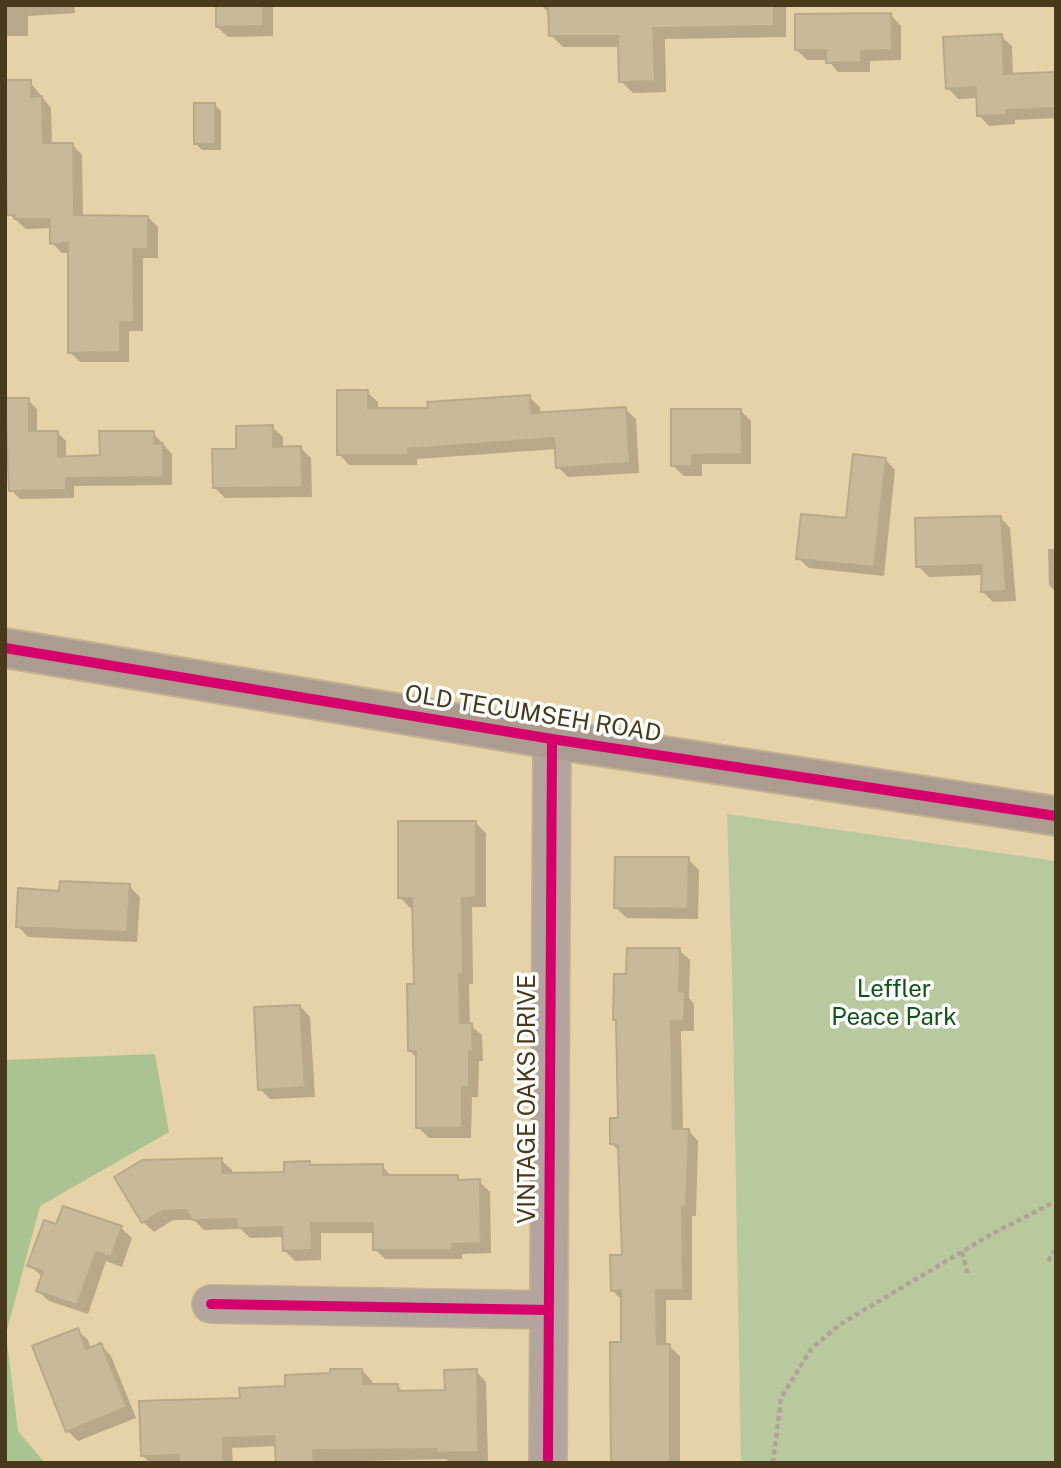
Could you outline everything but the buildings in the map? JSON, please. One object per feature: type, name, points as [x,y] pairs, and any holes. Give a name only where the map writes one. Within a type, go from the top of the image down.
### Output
[{"type":"main road","name":"OLD TECUMSEH ROAD","points":[[5,648],[552,739],[1056,816]]},
{"type":"street","name":"VINTAGE OAKS DRIVE","points":[[548,1459],[552,739]]},
{"type":"street","points":[[211,1304],[548,1310]]},
{"type":"path","points":[[773,1463],[781,1398],[811,1349],[839,1325],[962,1252],[1056,1201]]},
{"type":"path","points":[[1048,1261],[1056,1249]]},
{"type":"path","points":[[962,1252],[968,1275]]},
{"type":"green space","name":"Leffler Peace Park","points":[[727,814],[1056,861],[1056,1463],[741,1463]]},
{"type":"green space","points":[[155,1054],[169,1132],[40,1206],[6,1334],[18,1431],[45,1463],[5,1463],[5,1060]]},
{"type":"cycle path","points":[[5,648],[552,739],[1056,816]]},
{"type":"cycle path","points":[[548,1459],[552,739]]},
{"type":"cycle path","points":[[211,1304],[548,1310]]}]
